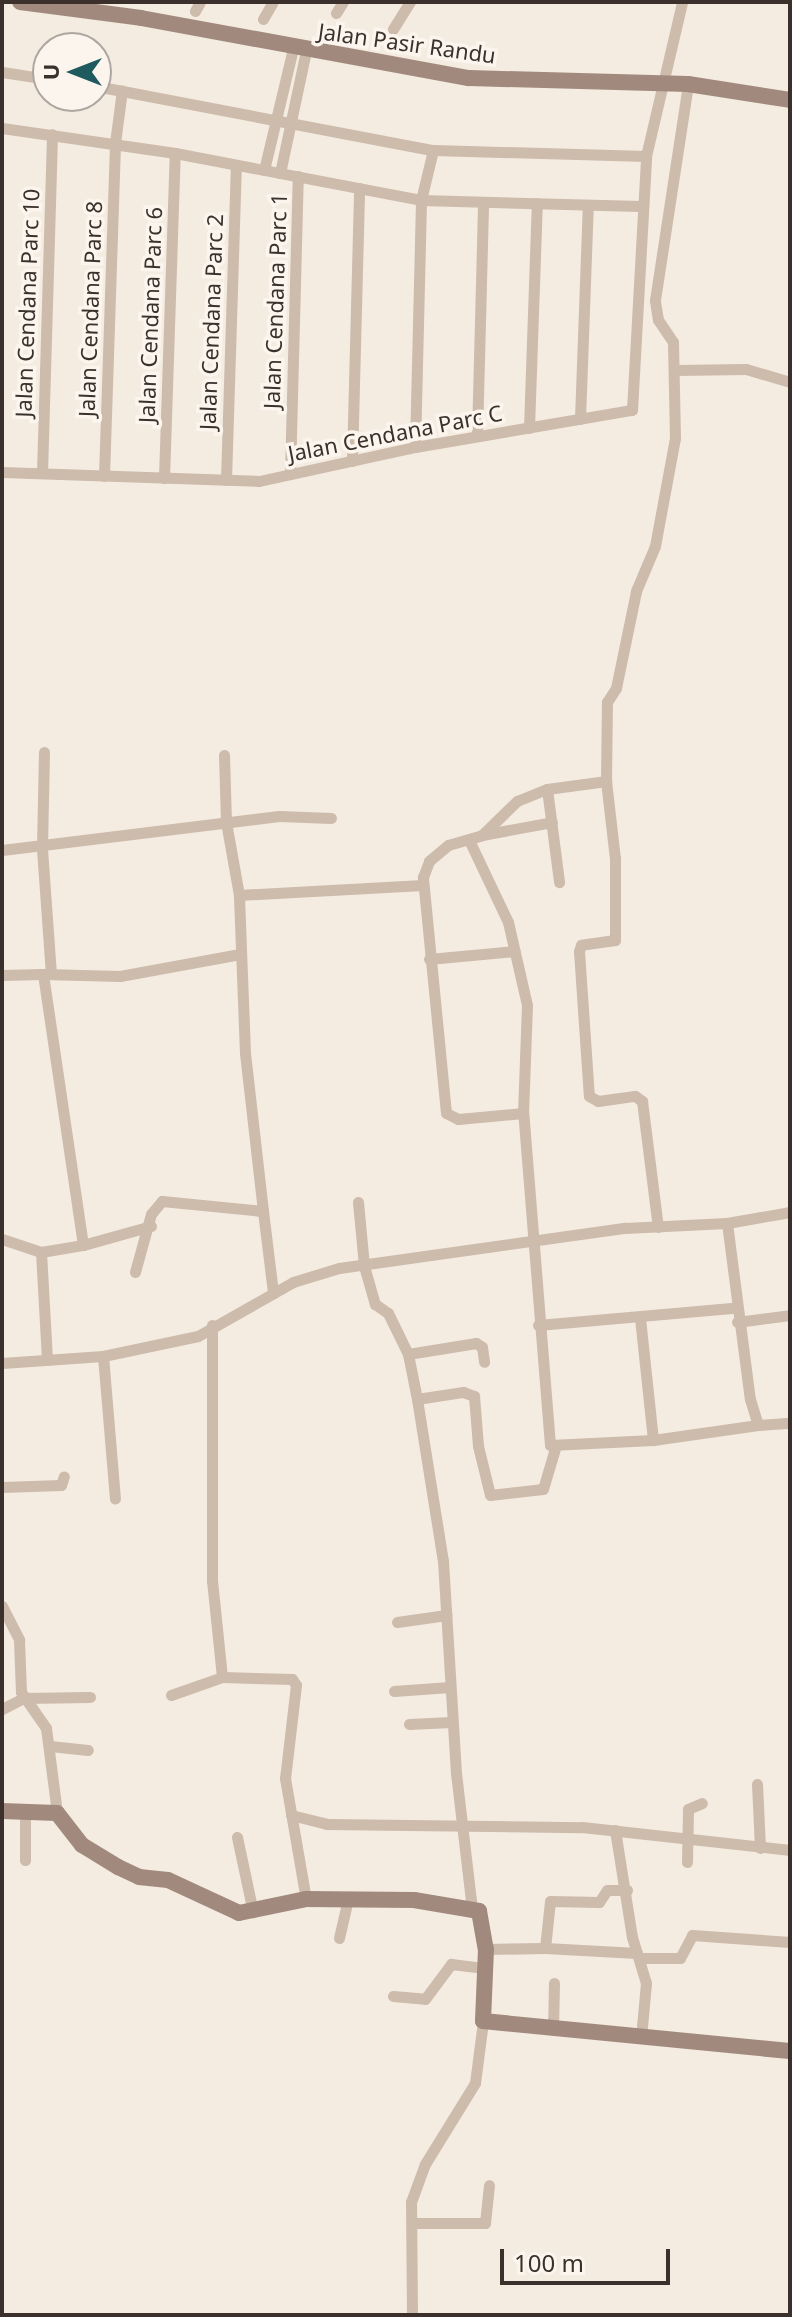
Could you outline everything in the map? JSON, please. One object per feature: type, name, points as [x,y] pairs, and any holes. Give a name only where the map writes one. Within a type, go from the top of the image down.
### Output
[{"type":"street","points":[[263,19],[273,2]]},
{"type":"street","points":[[336,13],[343,2]]},
{"type":"street","points":[[393,29],[410,2]]},
{"type":"street","points":[[2,128],[175,153],[421,200],[640,206],[646,156],[682,2]]},
{"type":"street","name":"Jalan Pasir Randu","points":[[28,3],[141,18],[299,50],[469,78],[688,84],[790,100]]},
{"type":"street","points":[[264,170],[299,50]]},
{"type":"street","points":[[280,173],[299,50]]},
{"type":"street","points":[[2,72],[32,77]]},
{"type":"street","points":[[658,1227],[642,1101],[635,1096],[598,1101],[589,1096],[579,951],[581,945],[615,940],[615,859],[606,781],[607,702],[616,688],[636,591],[655,546],[675,438],[676,370],[673,342],[658,320],[655,300],[688,84]]},
{"type":"street","points":[[112,88],[275,124],[433,150],[646,156]]},
{"type":"street","name":"Jalan Cendana Parc 8","points":[[104,476],[115,143],[122,90]]},
{"type":"street","name":"Jalan Cendana Parc 10","points":[[42,473],[52,134]]},
{"type":"street","points":[[415,447],[421,200],[433,150]]},
{"type":"street","name":"Jalan Cendana Parc 6","points":[[164,478],[175,153]]},
{"type":"street","name":"Jalan Cendana Parc 2","points":[[226,480],[236,165]]},
{"type":"street","name":"Jalan Cendana Parc 1","points":[[290,474],[298,176]]},
{"type":"street","points":[[352,461],[359,188]]},
{"type":"street","points":[[477,436],[483,202]]},
{"type":"street","points":[[529,428],[537,203]]},
{"type":"street","points":[[580,419],[588,205]]},
{"type":"street","name":"Jalan Cendana Parc C","points":[[2,472],[259,481],[415,447],[632,410],[640,206]]},
{"type":"street","points":[[676,370],[746,369],[790,382]]},
{"type":"street","points":[[44,752],[42,849],[47,974],[83,1245]]},
{"type":"street","points":[[224,755],[226,822],[239,895],[240,954],[273,1293]]},
{"type":"street","points":[[482,835],[517,801],[547,789],[606,781]]},
{"type":"street","points":[[547,789],[559,882]]},
{"type":"street","points":[[2,850],[42,849],[226,822],[331,818]]},
{"type":"street","points":[[523,1113],[458,1119],[446,1113],[423,885],[429,861],[448,845],[482,835],[552,822]]},
{"type":"street","points":[[469,840],[515,951],[527,1005],[523,1113],[548,1442],[556,1445],[653,1440],[790,1423]]},
{"type":"street","points":[[239,895],[423,885]]},
{"type":"street","points":[[429,959],[515,951]]},
{"type":"street","points":[[2,975],[120,976],[240,954]]},
{"type":"street","points":[[135,1272],[151,1226],[151,1214],[162,1201],[263,1211]]},
{"type":"street","points":[[358,1202],[364,1266],[375,1304],[388,1313],[408,1354],[417,1399],[447,1615],[451,1722],[472,1909]]},
{"type":"street","points":[[2,1363],[103,1356],[198,1336],[212,1325],[312,1274],[532,1241],[727,1223],[790,1212]]},
{"type":"street","points":[[727,1223],[734,1308],[758,1425]]},
{"type":"street","points":[[2,1239],[41,1252],[83,1245],[151,1226]]},
{"type":"street","points":[[41,1252],[47,1360]]},
{"type":"street","points":[[538,1325],[734,1308]]},
{"type":"street","points":[[737,1322],[790,1315]]},
{"type":"street","points":[[640,1318],[653,1440]]},
{"type":"street","points":[[212,1325],[212,1581],[222,1677]]},
{"type":"street","points":[[408,1354],[476,1343],[482,1347],[484,1362]]},
{"type":"street","points":[[103,1356],[115,1498]]},
{"type":"street","points":[[417,1399],[463,1392],[474,1396],[478,1446],[490,1495],[543,1489],[556,1445]]},
{"type":"street","points":[[2,1487],[61,1485],[64,1476]]},
{"type":"street","points":[[2,1606],[19,1640],[19,1684],[24,1698],[46,1728],[57,1813],[82,1845],[139,1877],[168,1880],[227,1910],[253,1912],[306,1899],[347,1902],[414,1900],[479,1911],[486,1949],[483,2021],[475,2083],[418,2179],[412,2223],[412,2315]]},
{"type":"street","points":[[397,1622],[447,1615]]},
{"type":"street","points":[[171,1695],[222,1677],[292,1679],[296,1685],[285,1778],[306,1899]]},
{"type":"street","points":[[394,1691],[450,1687]]},
{"type":"street","points":[[2,1709],[24,1698],[90,1697]]},
{"type":"street","points":[[409,1724],[451,1722]]},
{"type":"street","points":[[50,1746],[88,1750]]},
{"type":"street","points":[[757,1784],[760,1848]]},
{"type":"street","points":[[687,1862],[685,1839],[689,1805],[702,1803]]},
{"type":"street","points":[[2,1811],[57,1813]]},
{"type":"street","points":[[25,1811],[25,1860]]},
{"type":"street","points":[[291,1815],[326,1824],[615,1830],[790,1850]]},
{"type":"street","points":[[615,1830],[638,1956],[646,1983],[641,2038]]},
{"type":"street","points":[[237,1837],[253,1912]]},
{"type":"street","points":[[545,1948],[550,1901],[599,1902],[607,1890],[627,1890]]},
{"type":"street","points":[[339,1938],[347,1902]]},
{"type":"street","points":[[486,1949],[545,1948],[680,1958],[692,1935],[790,1942]]},
{"type":"street","points":[[393,1996],[425,1999],[451,1964],[485,1968]]},
{"type":"street","points":[[553,2030],[554,1983]]},
{"type":"street","points":[[483,2021],[790,2051]]},
{"type":"street","points":[[412,2223],[485,2223],[489,2185]]}]
